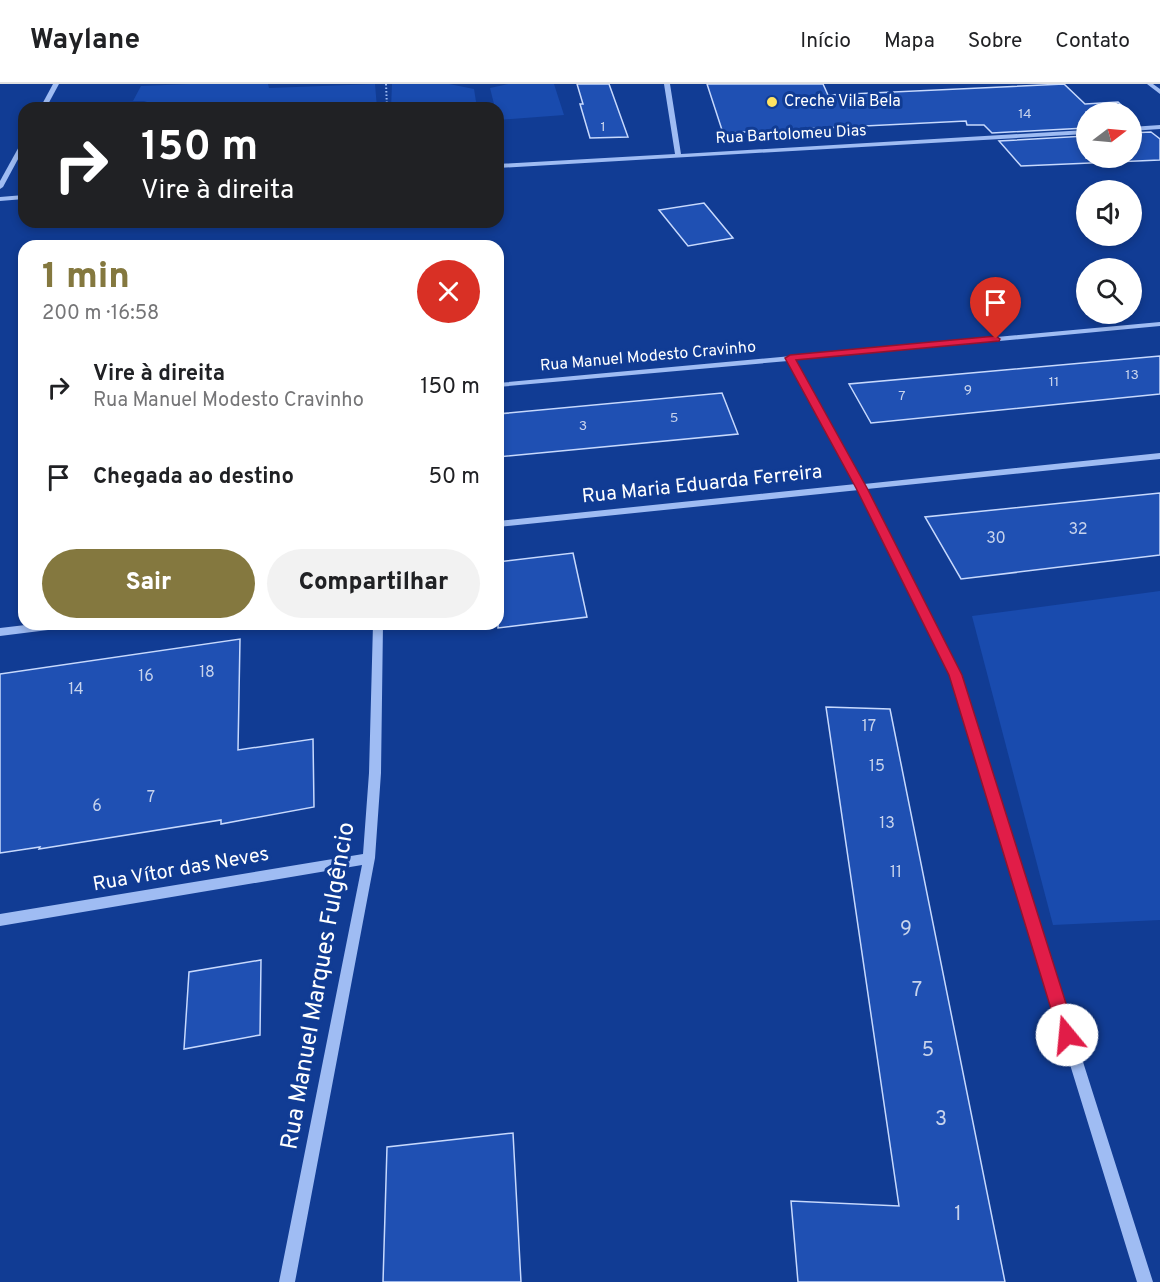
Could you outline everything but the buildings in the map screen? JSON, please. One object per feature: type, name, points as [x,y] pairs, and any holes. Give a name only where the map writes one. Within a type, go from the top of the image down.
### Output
[{"type":"street","points":[[46,102],[56,84]]},
{"type":"street","points":[[667,84],[678,155]]},
{"type":"street","points":[[1150,84],[1160,92]]},
{"type":"street","points":[[1142,129],[1160,128]]},
{"type":"street","name":"Rua Bartolomeu Dias","points":[[504,166],[1076,133]]},
{"type":"street","points":[[0,187],[18,154]]},
{"type":"street","points":[[0,199],[18,198]]},
{"type":"street","name":"Rua Manuel Modesto Cravinho","points":[[504,384],[1160,324]]},
{"type":"street","points":[[790,358],[862,488],[955,675],[1144,1282]]},
{"type":"street","name":"Rua Maria Eduarda Ferreira","points":[[504,523],[1160,456]]},
{"type":"street","points":[[0,632],[18,630]]},
{"type":"street","name":"Rua Manuel Marques Fulgêncio","points":[[287,1282],[369,858],[375,773],[378,630]]},
{"type":"street","name":"Rua Vítor das Neves","points":[[0,920],[369,858]]},
{"type":"path","points":[[386,84],[387,102]]},
{"type":"shaded area","points":[[268,84],[269,88],[375,84],[376,102],[133,101],[141,86]]},
{"type":"shaded area","points":[[392,84],[449,84],[474,89],[476,102],[391,102]]},
{"type":"shaded area","points":[[508,84],[554,84],[564,115],[504,120],[504,102],[494,102],[490,88]]},
{"type":"shaded area","points":[[1160,591],[1160,920],[1053,925],[972,616]]},
{"type":"place","name":"Creche Vila Bela","points":[[772,102]]},
{"type":"route","points":[[996,339],[790,358],[862,488],[955,675],[1067,1035]]}]
